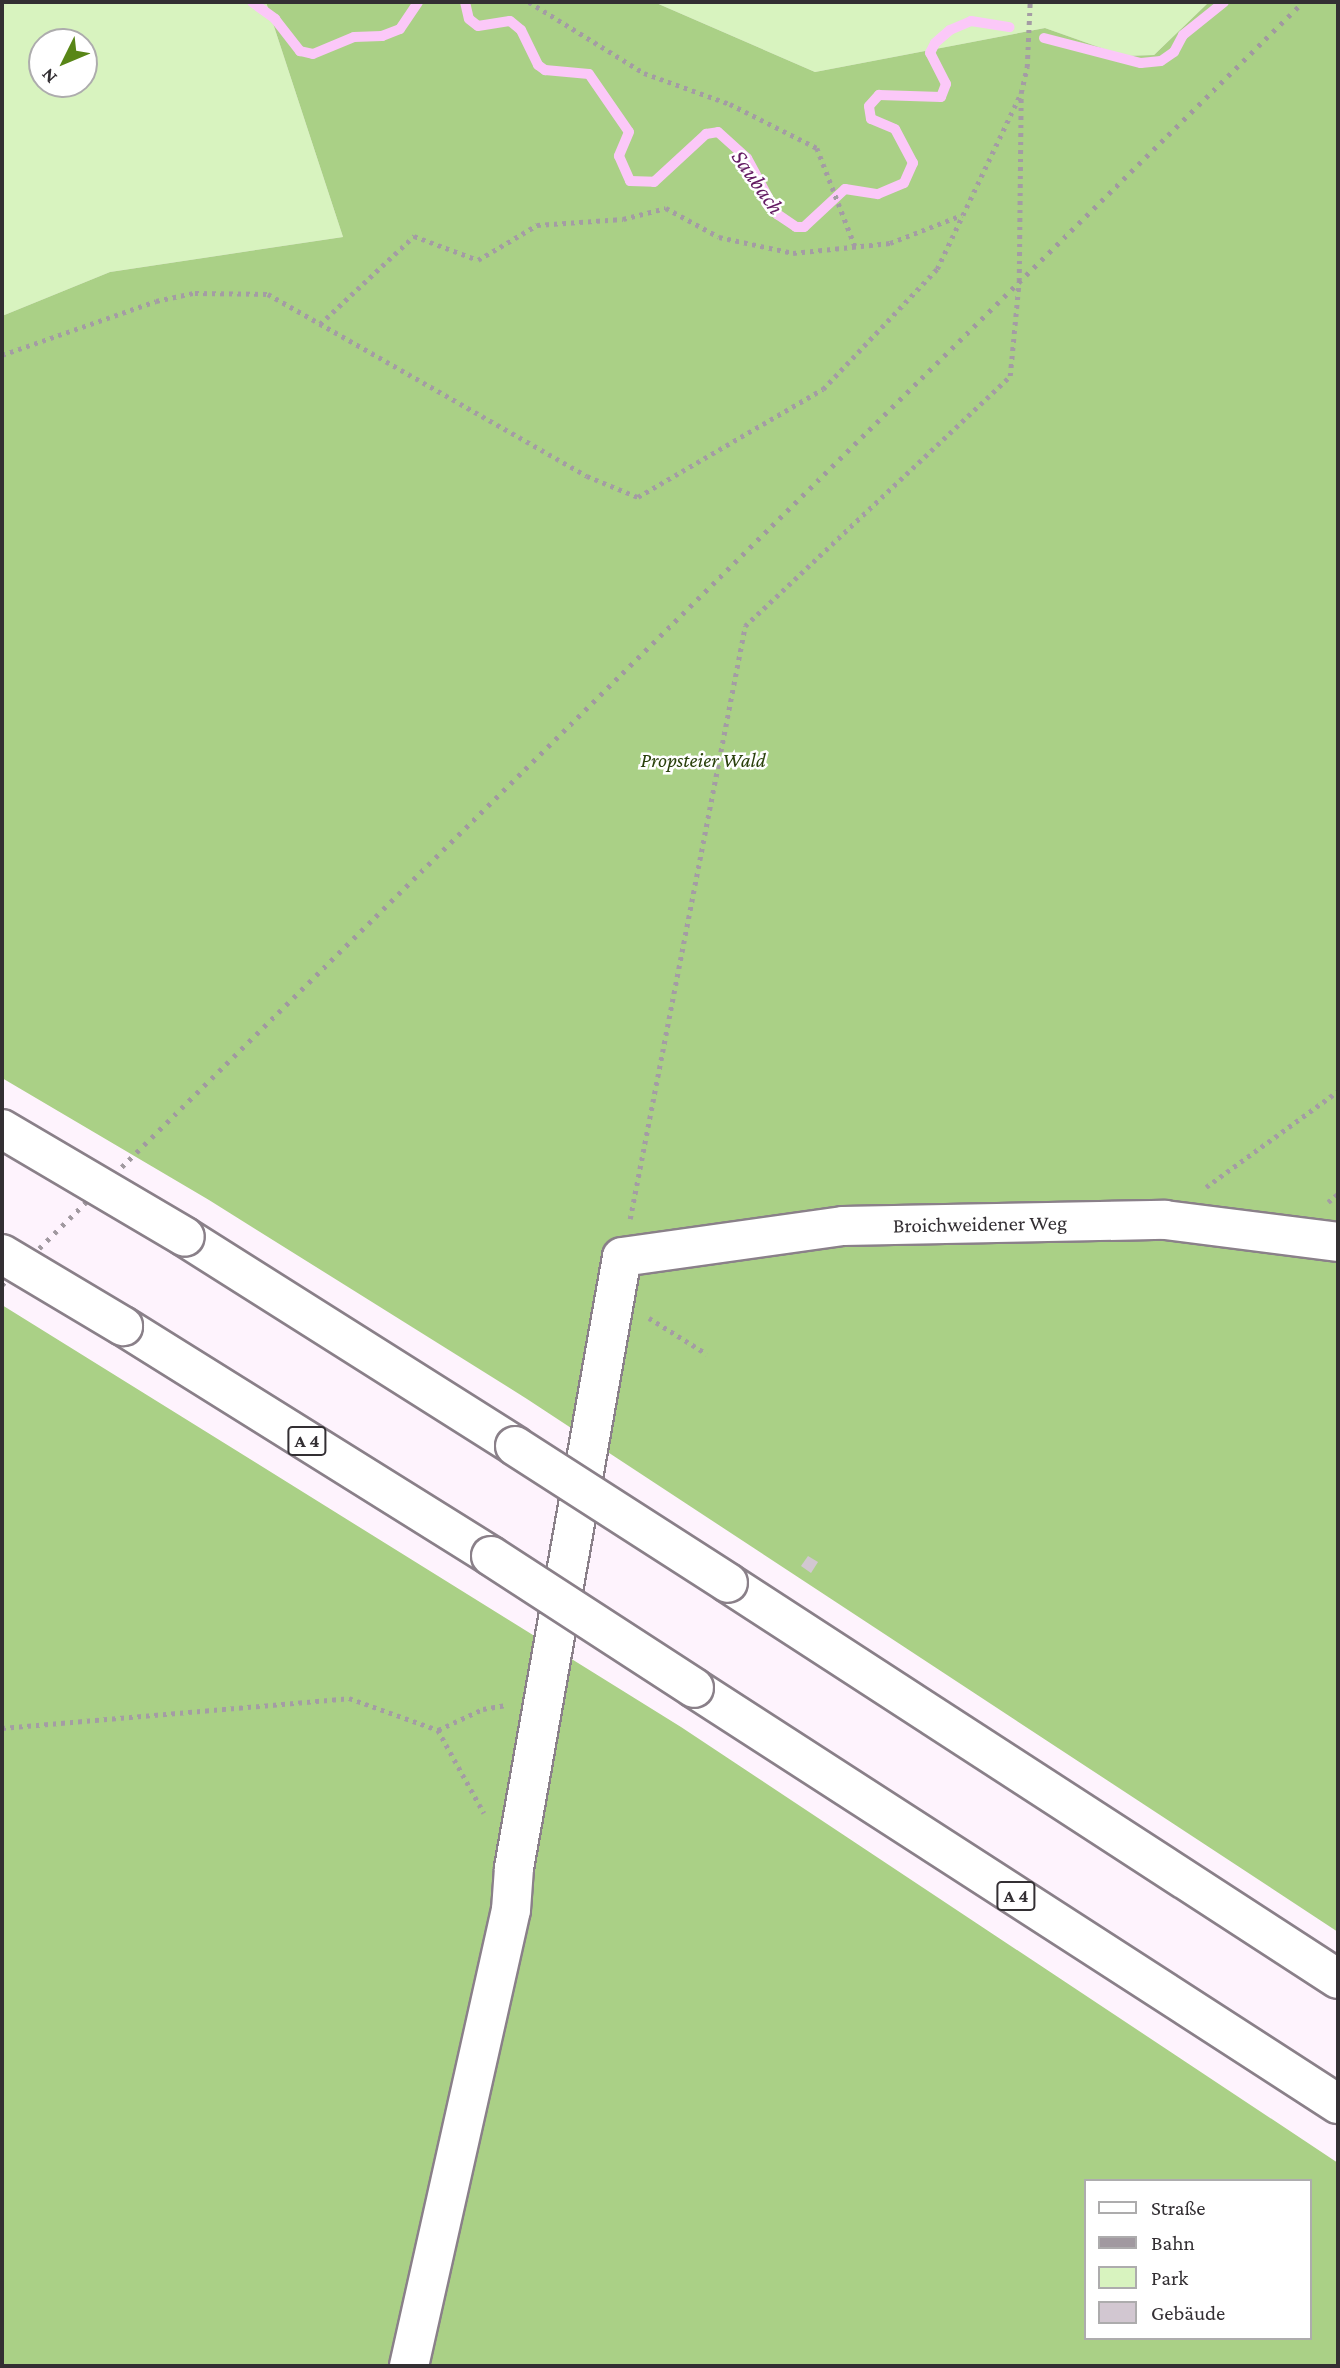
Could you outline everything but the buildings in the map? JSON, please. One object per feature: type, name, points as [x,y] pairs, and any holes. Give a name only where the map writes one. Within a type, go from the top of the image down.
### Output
[{"type":"main road","points":[[2,1129],[185,1237],[515,1446],[1338,1979]]},
{"type":"main road","name":"Broichweidener Weg","points":[[622,1257],[843,1226],[1165,1220],[1338,1242]]},
{"type":"main road","name":"A 4","points":[[2,1254],[123,1326],[491,1556],[1338,2104]]},
{"type":"main road","points":[[409,2366],[511,1910],[514,1868],[622,1257]]},
{"type":"path","points":[[529,2],[644,72],[730,104],[817,148],[855,246]]},
{"type":"path","points":[[622,1257],[745,626],[1010,376],[1020,281],[1021,93],[1027,66],[1030,2]]},
{"type":"path","points":[[2,355],[156,300],[194,293],[268,293],[587,476],[638,497],[823,389],[937,269],[1021,93]]},
{"type":"path","points":[[320,324],[414,236],[478,260],[537,225],[623,219],[666,208],[719,237],[793,253],[890,243],[963,214]]},
{"type":"path","points":[[1165,1220],[1338,1091]]},
{"type":"path","points":[[615,1297],[707,1354]]},
{"type":"path","points":[[2,1728],[349,1698],[438,1730],[514,1868]]},
{"type":"path","points":[[438,1730],[483,1709],[544,1699]]},
{"type":"green space","points":[[2,2],[266,2],[343,237],[110,272],[2,316]]},
{"type":"green space","name":"Propsteier Wald","points":[[266,2],[654,2],[815,72],[1045,28],[1124,56],[1154,55],[1209,2],[1338,2],[1338,1932],[527,1399],[209,1200],[2,1078],[2,316],[110,272],[343,237]]},
{"type":"green space","points":[[654,2],[1209,2],[1154,55],[1124,56],[1045,28],[815,72]]},
{"type":"green space","points":[[2,1305],[681,1727],[1338,2163],[1338,2366],[2,2366]]},
{"type":"waterway","name":"Saubach","points":[[252,2],[275,19],[300,51],[313,54],[354,37],[382,36],[400,29],[418,2]]},
{"type":"waterway","name":"Saubach","points":[[465,2],[469,19],[478,26],[510,21],[521,30],[538,65],[545,70],[589,74],[629,132],[619,156],[630,181],[654,182],[706,134],[718,132],[747,158],[777,214],[796,227],[804,227],[845,189],[878,194],[904,183],[913,163],[895,129],[871,119],[869,106],[879,95],[941,97],[946,84],[930,53],[935,43],[950,30],[971,21],[1010,27]]},
{"type":"waterway","name":"Saubach","points":[[1044,38],[1141,63],[1161,61],[1174,52],[1183,35],[1224,2]]},
{"type":"railway","points":[[2,1285],[1303,2]]}]
